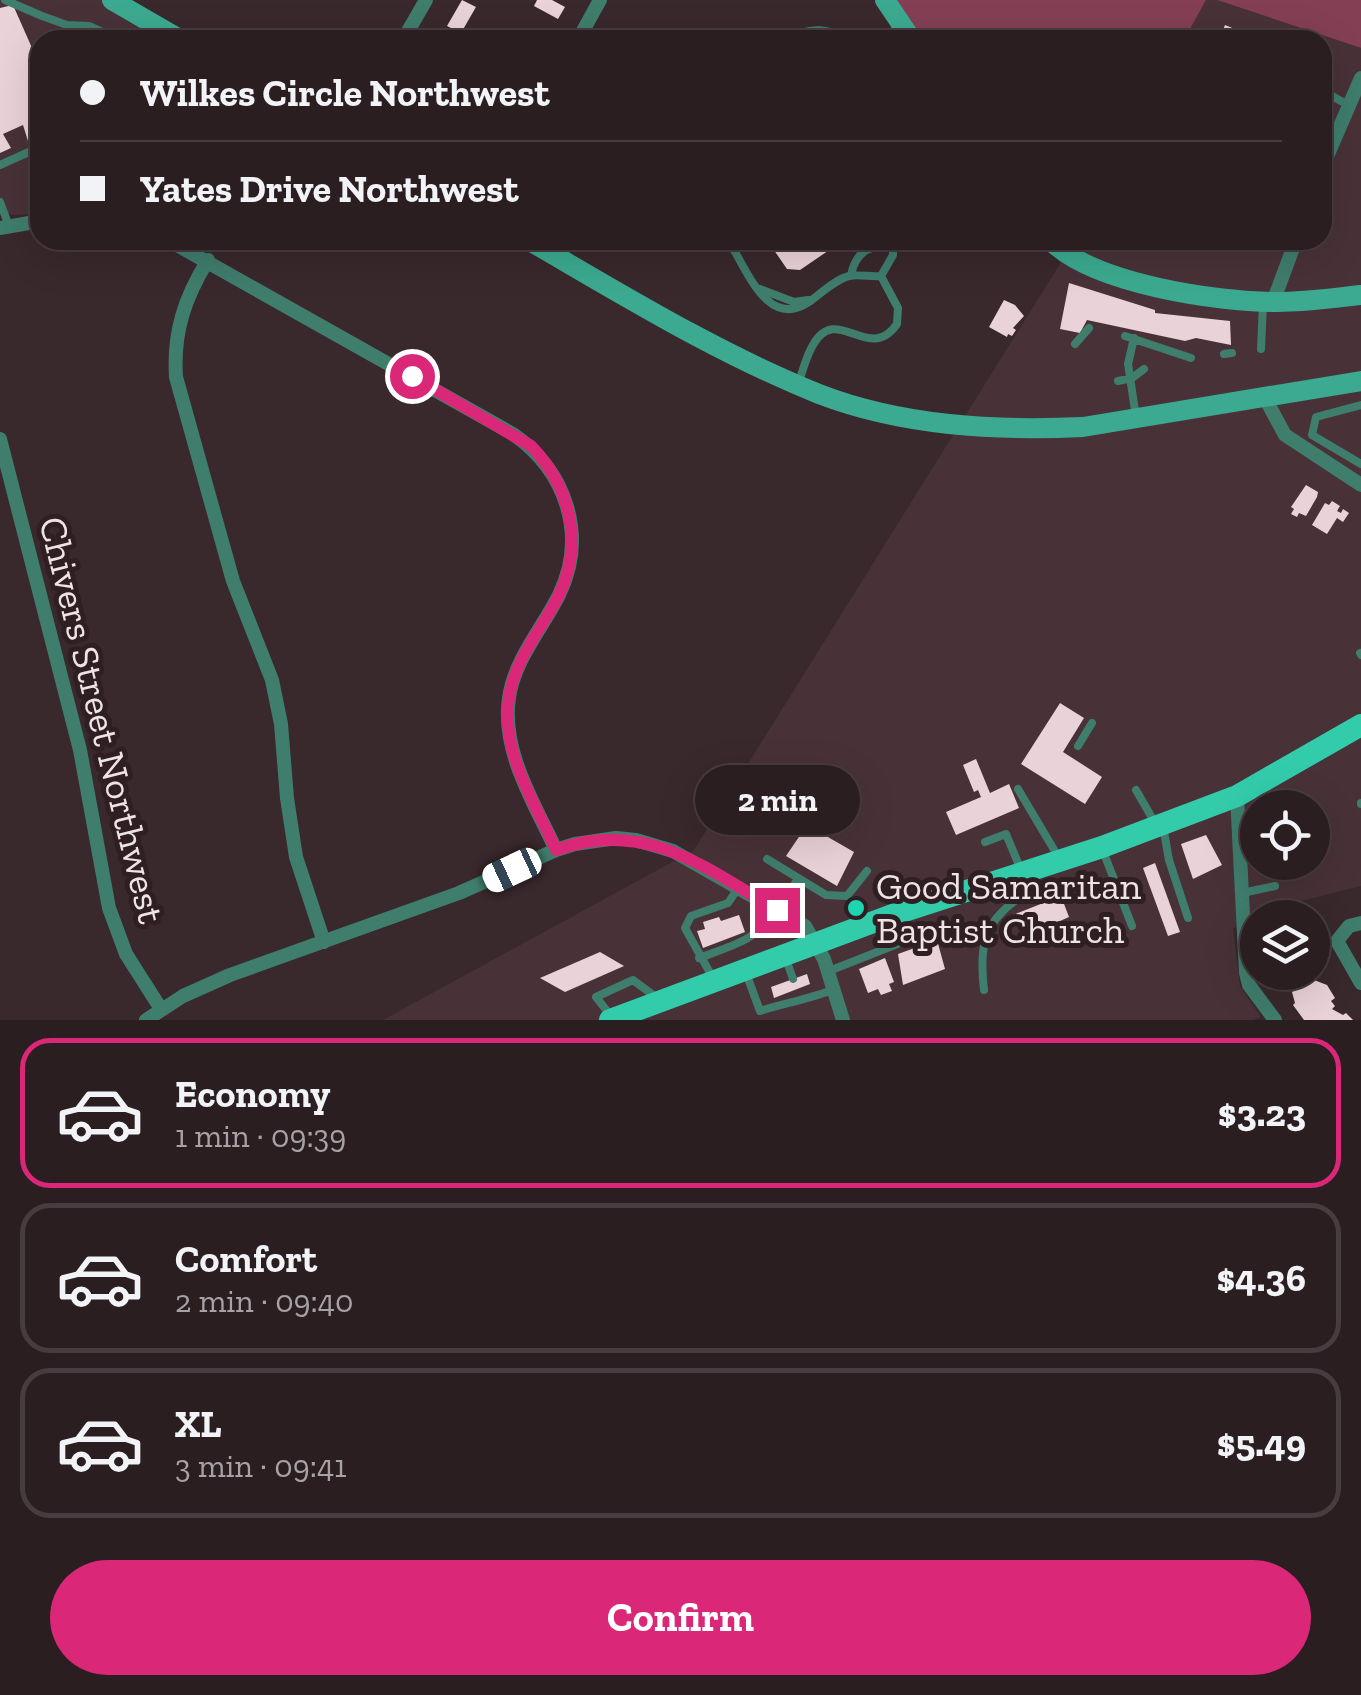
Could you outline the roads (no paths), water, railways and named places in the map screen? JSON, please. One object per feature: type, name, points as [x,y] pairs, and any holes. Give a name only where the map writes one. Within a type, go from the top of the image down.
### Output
[{"type":"main road","points":[[112,0],[164,30]]},
{"type":"main road","points":[[885,0],[905,30]]},
{"type":"main road","points":[[546,250],[726,353],[863,407],[948,424],[1038,429],[1136,420],[1361,381]]},
{"type":"main road","points":[[1063,250],[1110,273],[1198,294],[1268,302],[1361,295]]},
{"type":"main road","points":[[612,1019],[895,914],[1160,826],[1237,796],[1358,732]]},
{"type":"street","points":[[409,30],[426,0]]},
{"type":"street","points":[[584,30],[600,0]]},
{"type":"street","points":[[1332,144],[1361,78]]},
{"type":"street","points":[[4,227],[30,223]]},
{"type":"street","points":[[188,250],[513,434],[531,446],[558,480],[571,519],[570,562],[558,598],[514,676],[507,720],[516,760],[556,850]]},
{"type":"street","points":[[1268,302],[1290,250]]},
{"type":"street","points":[[208,260],[181,314],[176,377],[233,581],[272,680],[281,724],[296,857],[324,942]]},
{"type":"street","points":[[1265,398],[1285,435],[1343,464],[1361,485]]},
{"type":"street","name":"Chivers Street Northwest","points":[[0,439],[83,763],[109,908],[126,954],[161,1009]]},
{"type":"street","points":[[1237,796],[1246,973],[1250,985],[1276,1020]]},
{"type":"street","points":[[146,1020],[205,985],[460,893],[556,850],[596,840],[636,840],[673,850],[805,926],[829,971],[844,1020]]},
{"type":"street","points":[[1361,923],[1348,926],[1337,942],[1361,982]]},
{"type":"lane","points":[[5,0],[42,16],[98,30]]},
{"type":"lane","points":[[1332,96],[1348,105]]},
{"type":"lane","points":[[0,164],[30,152]]},
{"type":"lane","points":[[0,202],[4,227]]},
{"type":"lane","points":[[735,250],[763,299],[789,310],[851,275],[881,276]]},
{"type":"lane","points":[[851,275],[855,261],[865,250]]},
{"type":"lane","points":[[881,276],[892,250]]},
{"type":"lane","points":[[798,384],[813,343],[823,332],[838,327],[872,340],[883,339],[898,324],[898,308],[881,276]]},
{"type":"lane","points":[[1261,349],[1268,302]]},
{"type":"lane","points":[[1075,344],[1088,328]]},
{"type":"lane","points":[[1136,420],[1128,364],[1130,337],[1190,358]]},
{"type":"lane","points":[[1118,381],[1132,378],[1144,369]]},
{"type":"lane","points":[[1330,386],[1338,412]]},
{"type":"lane","points":[[1361,406],[1316,417],[1312,435],[1343,464],[1361,464]]},
{"type":"lane","points":[[1078,746],[1092,724]]},
{"type":"lane","points":[[1018,789],[1060,860]]},
{"type":"lane","points":[[1135,791],[1160,826],[1188,918]]},
{"type":"lane","points":[[984,990],[984,940],[991,920],[1034,888],[1006,834],[985,842]]},
{"type":"lane","points":[[1102,847],[1132,926]]},
{"type":"lane","points":[[767,859],[826,896],[847,896],[867,872]]},
{"type":"lane","points":[[699,958],[751,939],[768,925],[798,878]]},
{"type":"lane","points":[[1242,893],[1275,886]]},
{"type":"lane","points":[[714,980],[685,928],[691,916],[728,902],[738,887]]},
{"type":"lane","points":[[829,971],[905,942],[895,914]]},
{"type":"lane","points":[[751,939],[760,1011],[787,1002],[804,1002],[835,990]]},
{"type":"lane","points":[[785,954],[793,979]]},
{"type":"lane","points":[[798,989],[804,1002]]},
{"type":"place","name":"Good Samaritan Baptist Church","points":[[856,908]]}]
